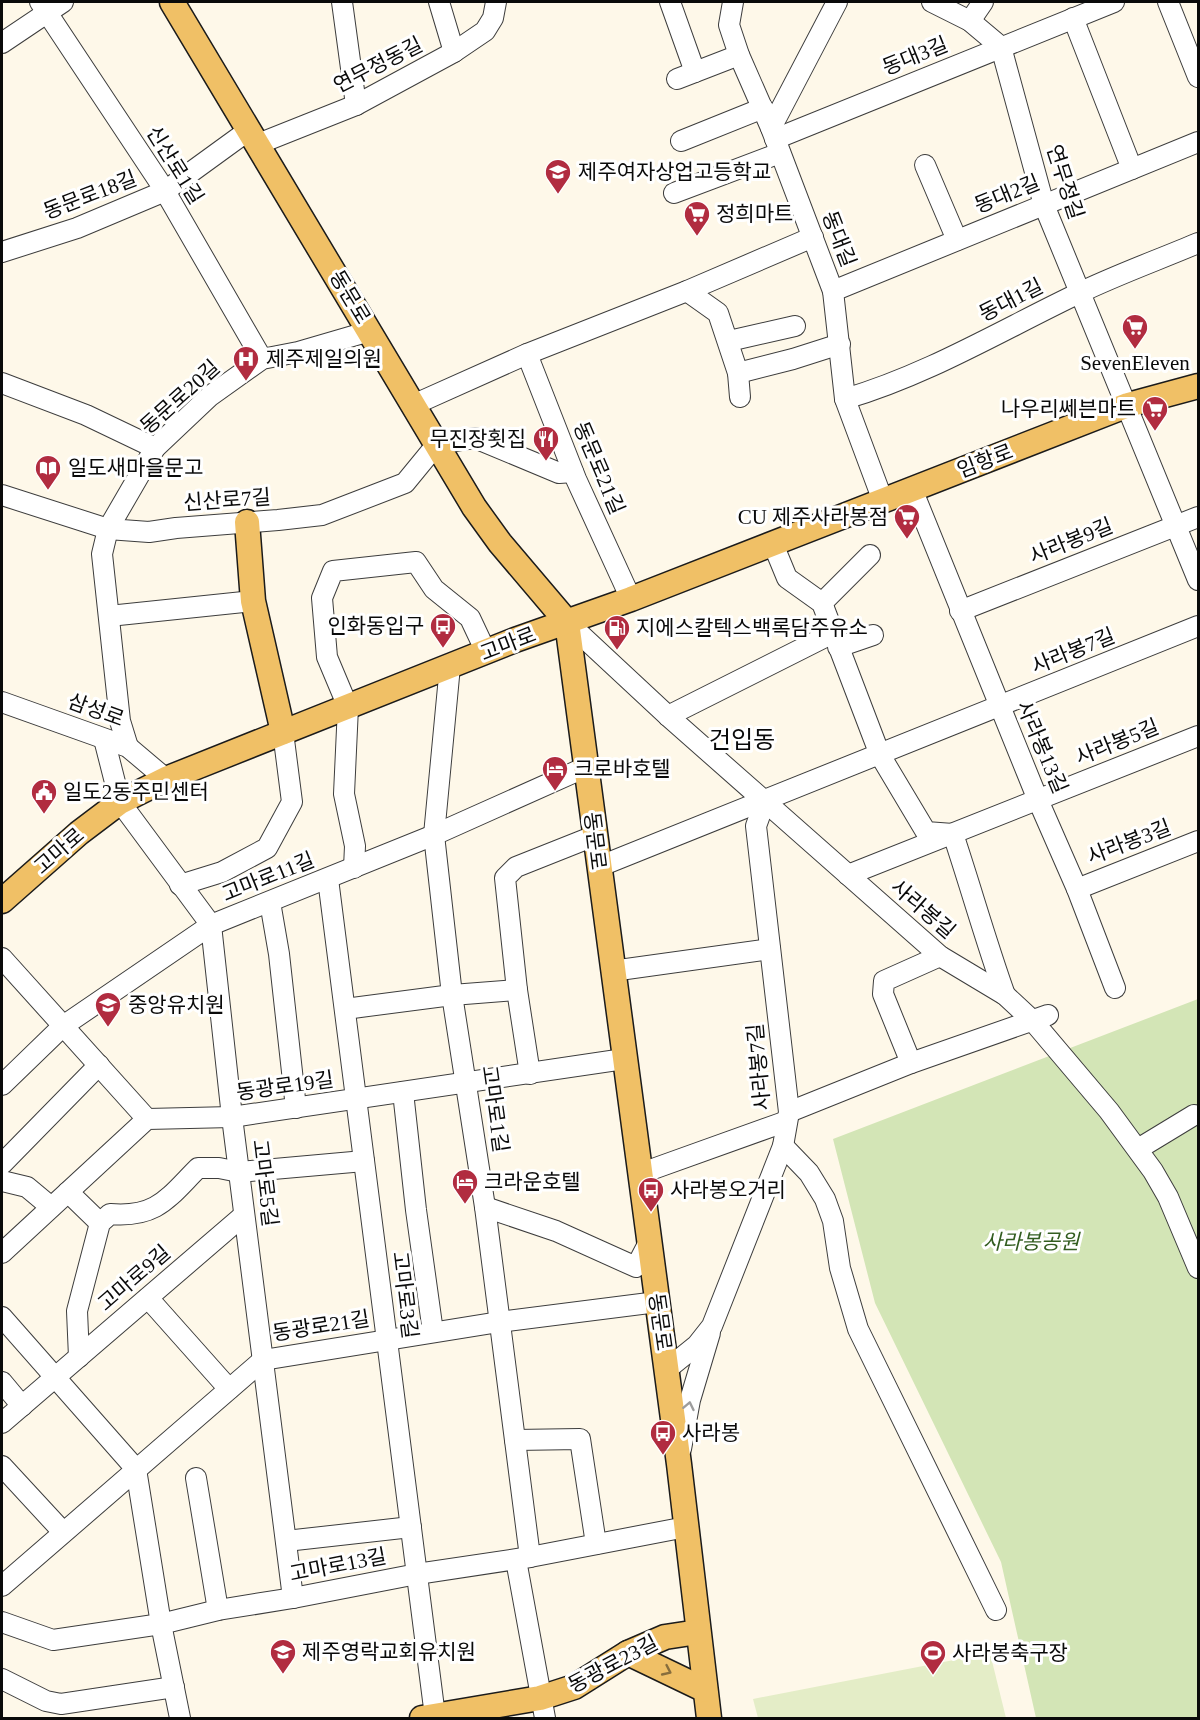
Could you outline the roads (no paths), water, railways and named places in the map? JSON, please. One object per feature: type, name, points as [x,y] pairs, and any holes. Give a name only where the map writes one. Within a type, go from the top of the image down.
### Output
[{"type":"main road","name":"동문로","points":[[172,2],[474,507],[567,622],[679,1464],[709,1719]]},
{"type":"main road","name":"임항로","points":[[567,622],[1128,405],[1198,386]]},
{"type":"main road","points":[[247,522],[253,601],[283,732]]},
{"type":"main road","name":"고마로","points":[[2,901],[79,833],[120,802],[166,779],[567,622]]},
{"type":"main road","name":"동광로23길","points":[[429,1717],[543,1708],[628,1653],[665,1636],[698,1632]]},
{"type":"main road","points":[[628,1653],[705,1690]]},
{"type":"street","points":[[342,2],[356,105]]},
{"type":"street","points":[[438,2],[454,52]]},
{"type":"street","name":"연무정동길","points":[[253,137],[356,105],[454,52],[485,31],[493,18],[496,2]]},
{"type":"street","points":[[670,2],[686,76],[739,55]]},
{"type":"street","name":"동대길","points":[[733,2],[729,25],[739,55],[776,140],[833,291],[845,399],[883,501]]},
{"type":"street","points":[[776,140],[837,2]]},
{"type":"street","points":[[932,2],[970,21],[1001,47]]},
{"type":"street","points":[[970,21],[983,2]]},
{"type":"street","name":"동대3길","points":[[674,193],[776,140],[1114,2]]},
{"type":"street","points":[[1168,2],[1198,77]]},
{"type":"street","points":[[2,43],[50,6]]},
{"type":"street","name":"신산로1길","points":[[50,6],[165,192],[262,359]]},
{"type":"street","points":[[1073,18],[1132,169]]},
{"type":"street","name":"연무정길","points":[[1001,47],[1044,205],[1198,580]]},
{"type":"street","points":[[681,141],[763,108]]},
{"type":"street","name":"동문로18길","points":[[2,252],[77,228],[165,192],[253,137]]},
{"type":"street","name":"동대2길","points":[[833,291],[1198,142]]},
{"type":"street","points":[[926,165],[957,240]]},
{"type":"street","points":[[413,405],[527,354],[687,291],[813,237]]},
{"type":"street","name":"동대1길","points":[[845,399],[915,375],[1079,292],[1198,243]]},
{"type":"street","points":[[687,291],[718,314],[738,373],[741,396]]},
{"type":"street","points":[[729,341],[795,326]]},
{"type":"street","name":"동문로20길","points":[[128,747],[120,721],[102,554],[108,530],[155,448],[210,396],[262,359],[298,352],[370,331]]},
{"type":"street","points":[[738,373],[840,344]]},
{"type":"street","name":"동문로21길","points":[[527,354],[573,472],[631,599]]},
{"type":"street","points":[[2,383],[86,416],[155,448]]},
{"type":"street","points":[[436,444],[475,438],[559,473],[573,472]]},
{"type":"street","name":"신산로7길","points":[[2,495],[108,530],[149,532],[322,515],[405,483],[436,444]]},
{"type":"street","name":"사라봉13길","points":[[912,489],[999,707],[1077,889],[1115,987]]},
{"type":"street","name":"사라봉9길","points":[[960,611],[1198,516]]},
{"type":"street","points":[[773,544],[788,578],[822,603],[880,755],[926,832],[953,834],[970,884],[982,931],[1005,995]]},
{"type":"street","points":[[822,603],[870,555]]},
{"type":"street","points":[[354,868],[355,846],[344,794],[348,707],[327,657],[322,598],[333,572],[417,562],[434,589],[470,618],[486,652]]},
{"type":"street","points":[[109,616],[253,601]]},
{"type":"street","name":"사라봉길","points":[[567,622],[668,716],[940,956],[1040,1017],[1138,1149],[1168,1197],[1198,1268]]},
{"type":"street","name":"사라봉7길","points":[[598,867],[1198,626]]},
{"type":"street","points":[[668,716],[835,640],[873,635]]},
{"type":"street","name":"고마로1길","points":[[450,666],[434,836],[452,995],[485,1206],[515,1440],[523,1558],[543,1708]]},
{"type":"street","name":"삼성로","points":[[2,702],[128,747],[166,779]]},
{"type":"street","points":[[180,885],[222,872],[267,848],[292,802],[283,732]]},
{"type":"street","name":"사라봉5길","points":[[848,875],[1198,736]]},
{"type":"street","points":[[104,739],[120,802],[211,925]]},
{"type":"street","name":"고마로11길","points":[[2,1085],[63,1026],[211,925],[434,836],[586,767]]},
{"type":"street","name":"사라봉7길","points":[[666,1370],[697,1345],[712,1326],[783,1146],[788,1116],[756,826],[765,801]]},
{"type":"street","points":[[530,1074],[505,878],[516,867],[594,836]]},
{"type":"street","name":"사라봉3길","points":[[1077,889],[1198,841]]},
{"type":"street","name":"고마로3길","points":[[328,879],[417,1574],[429,1717]]},
{"type":"street","points":[[270,902],[279,954],[296,1108]]},
{"type":"street","name":"고마로5길","points":[[211,925],[232,1118],[293,1598]]},
{"type":"street","points":[[612,971],[770,949]]},
{"type":"street","points":[[911,1063],[883,994],[884,981],[940,956]]},
{"type":"street","points":[[2,958],[147,1119],[2,1253]]},
{"type":"street","points":[[345,1009],[452,995],[518,990]]},
{"type":"street","points":[[639,1174],[788,1116],[911,1063],[1040,1017]]},
{"type":"street","name":"동광로19길","points":[[147,1119],[232,1118],[624,1059]]},
{"type":"street","points":[[2,1164],[99,1065]]},
{"type":"street","points":[[403,1092],[433,1332]]},
{"type":"street","points":[[1138,1149],[1194,1115]]},
{"type":"street","points":[[783,1146],[809,1173],[825,1199],[833,1221],[840,1268],[858,1329],[996,1610]]},
{"type":"street","points":[[78,1357],[77,1311],[100,1223],[110,1214],[142,1214],[161,1204],[198,1168],[219,1168],[239,1172],[364,1161]]},
{"type":"street","points":[[2,1180],[27,1186],[51,1207]]},
{"type":"street","points":[[68,1192],[100,1223]]},
{"type":"street","points":[[485,1206],[556,1231],[636,1267],[649,1242]]},
{"type":"street","name":"고마로9길","points":[[2,1424],[244,1215]]},
{"type":"street","points":[[148,1298],[229,1389]]},
{"type":"street","name":"동광로21길","points":[[2,1586],[263,1360],[499,1322],[657,1302]]},
{"type":"street","points":[[2,1317],[136,1469],[161,1624],[180,1719]]},
{"type":"street","points":[[679,1464],[690,1400],[712,1326]]},
{"type":"street","points":[[2,1382],[22,1406]]},
{"type":"street","points":[[515,1440],[580,1439],[596,1544]]},
{"type":"street","points":[[2,1466],[63,1532]]},
{"type":"street","points":[[196,1478],[218,1610]]},
{"type":"street","points":[[286,1541],[411,1527]]},
{"type":"street","name":"고마로13길","points":[[2,1622],[53,1640],[161,1624],[218,1610],[417,1574],[523,1558],[686,1527]]},
{"type":"street","points":[[2,1679],[46,1701],[61,1704],[174,1687]]},
{"type":"place","name":"제주여자상업고등학교","points":[[558,195]]},
{"type":"place","name":"정희마트","points":[[697,237]]},
{"type":"place","name":"SevenEleven","points":[[1135,350]]},
{"type":"place","name":"제주제일의원","points":[[246,382]]},
{"type":"place","name":"나우리쎄븐마트","points":[[1155,432]]},
{"type":"place","name":"무진장횟집","points":[[546,462]]},
{"type":"place","name":"일도새마을문고","points":[[48,491]]},
{"type":"place","name":"CU 제주사라봉점","points":[[907,540]]},
{"type":"place","name":"인화동입구","points":[[443,649]]},
{"type":"place","name":"지에스칼텍스백록담주유소","points":[[617,651]]},
{"type":"place","name":"크로바호텔","points":[[555,792]]},
{"type":"place","name":"일도2동주민센터","points":[[44,815]]},
{"type":"place","name":"중앙유치원","points":[[108,1028]]},
{"type":"place","name":"크라운호텔","points":[[465,1205]]},
{"type":"place","name":"사라봉오거리","points":[[651,1213]]},
{"type":"place","name":"사라봉","points":[[663,1456]]},
{"type":"place","name":"제주영락교회유치원","points":[[283,1675]]},
{"type":"place","name":"사라봉축구장","points":[[933,1676]]},
{"type":"district","name":"건입동","points":[[742,740]]},
{"type":"park label","name":"사라봉공원","points":[[1031,1242]]}]
